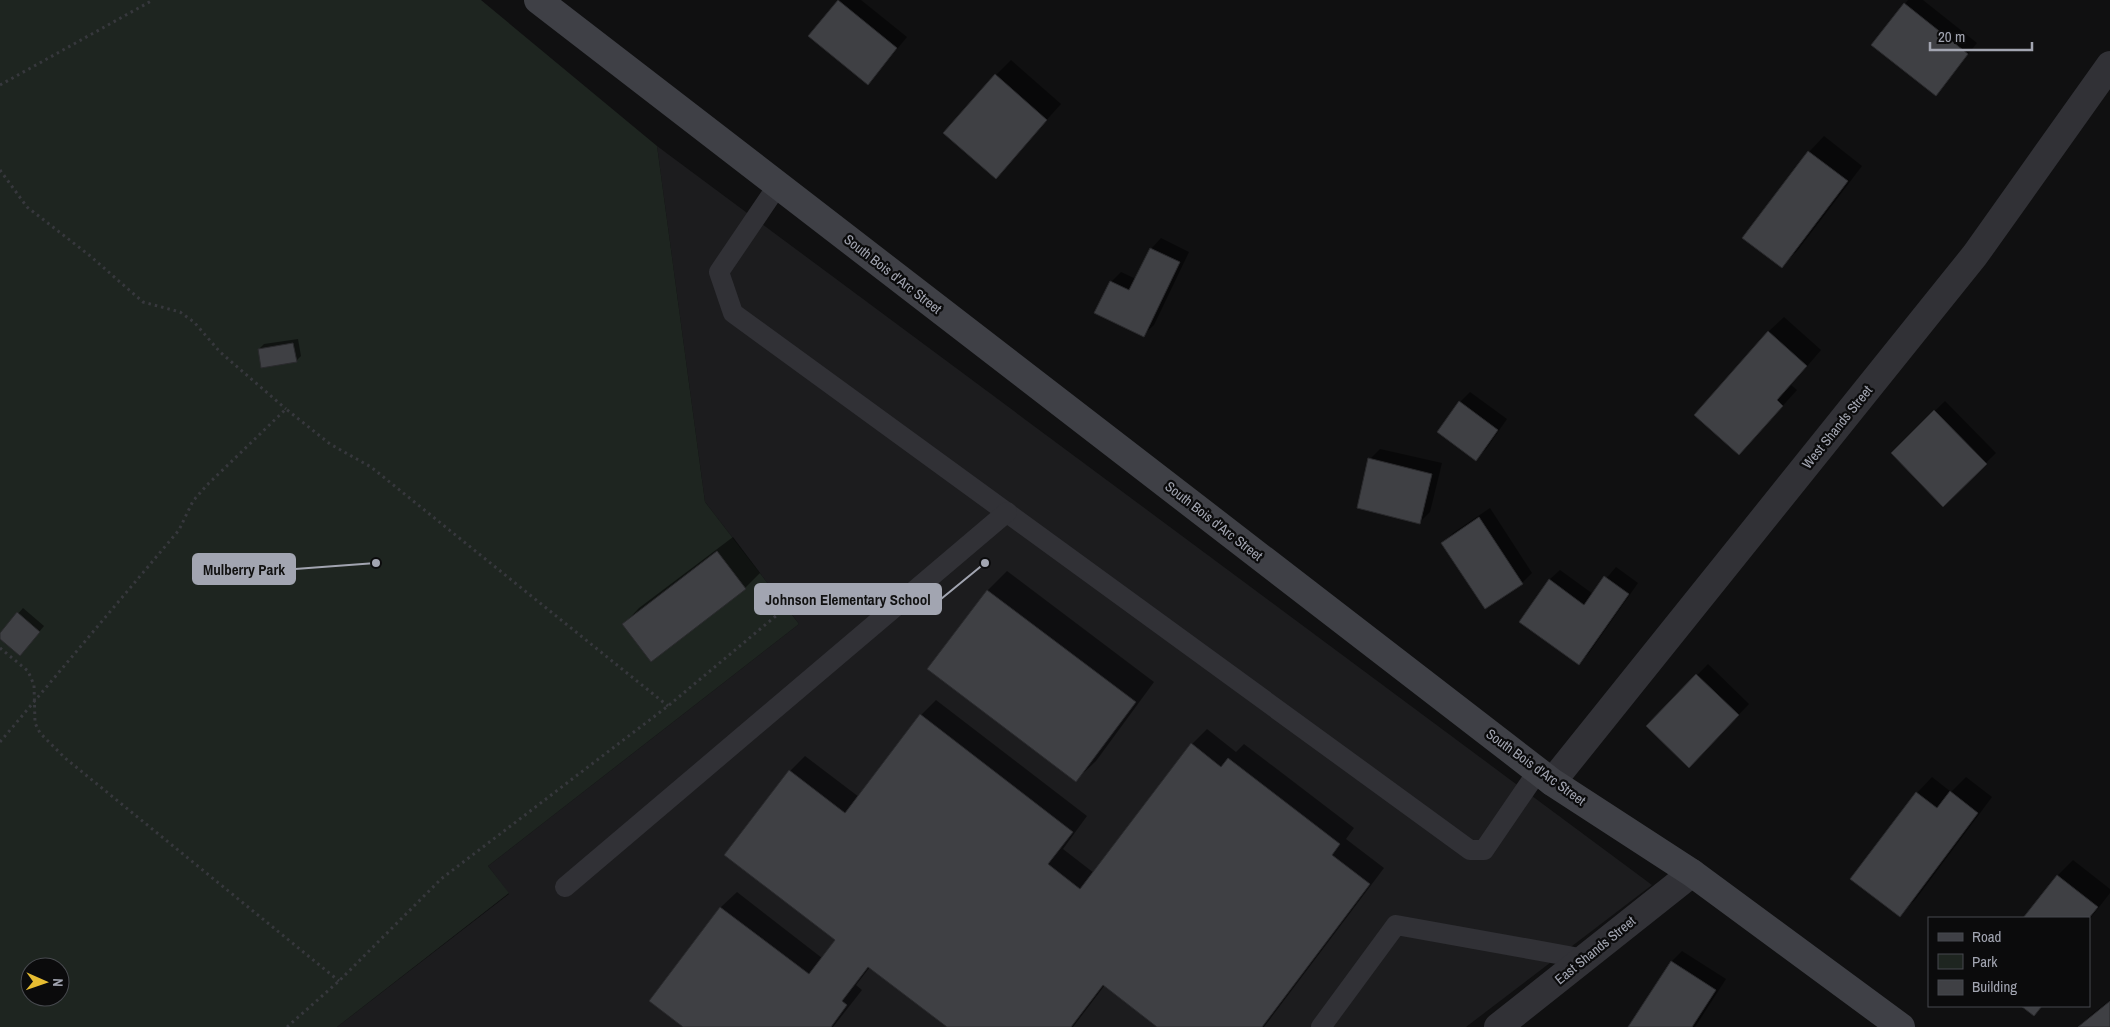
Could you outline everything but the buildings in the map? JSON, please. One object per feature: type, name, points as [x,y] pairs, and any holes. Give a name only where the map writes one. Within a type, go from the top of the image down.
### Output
[{"type":"main road","name":"South Bois d'Arc Street","points":[[538,0],[1545,777],[1692,873],[1901,1027]]},
{"type":"street","name":"West Shands Street","points":[[1545,777],[1975,255],[2110,65]]},
{"type":"street","name":"East Shands Street","points":[[1498,1027],[1692,873]]},
{"type":"lane","points":[[778,185],[719,272],[733,313],[1470,850],[1484,850],[1545,777]]},
{"type":"lane","points":[[565,887],[1007,512]]},
{"type":"lane","points":[[1320,1027],[1396,925],[1585,959]]},
{"type":"path","points":[[0,85],[153,0]]},
{"type":"path","points":[[0,170],[27,207],[89,254],[143,302],[180,312],[194,322],[220,352],[286,409],[330,444],[371,467],[668,706]]},
{"type":"path","points":[[0,742],[179,530],[193,501],[207,484],[286,409]]},
{"type":"path","points":[[287,1027],[339,981],[440,879],[668,706],[777,616],[814,598],[843,601]]},
{"type":"path","points":[[0,648],[28,671],[34,685],[35,723],[40,733],[65,758],[339,981]]},
{"type":"shaded area","points":[[657,146],[1652,885],[1466,1027],[337,1027],[509,894],[488,866],[799,624],[705,502]]},
{"type":"green space","points":[[0,0],[481,0],[657,146],[705,502],[799,624],[488,866],[509,893],[337,1027],[0,1027]]},
{"type":"place","name":"Mulberry Park","points":[[376,563]]},
{"type":"place","name":"Johnson Elementary School","points":[[985,563]]}]
